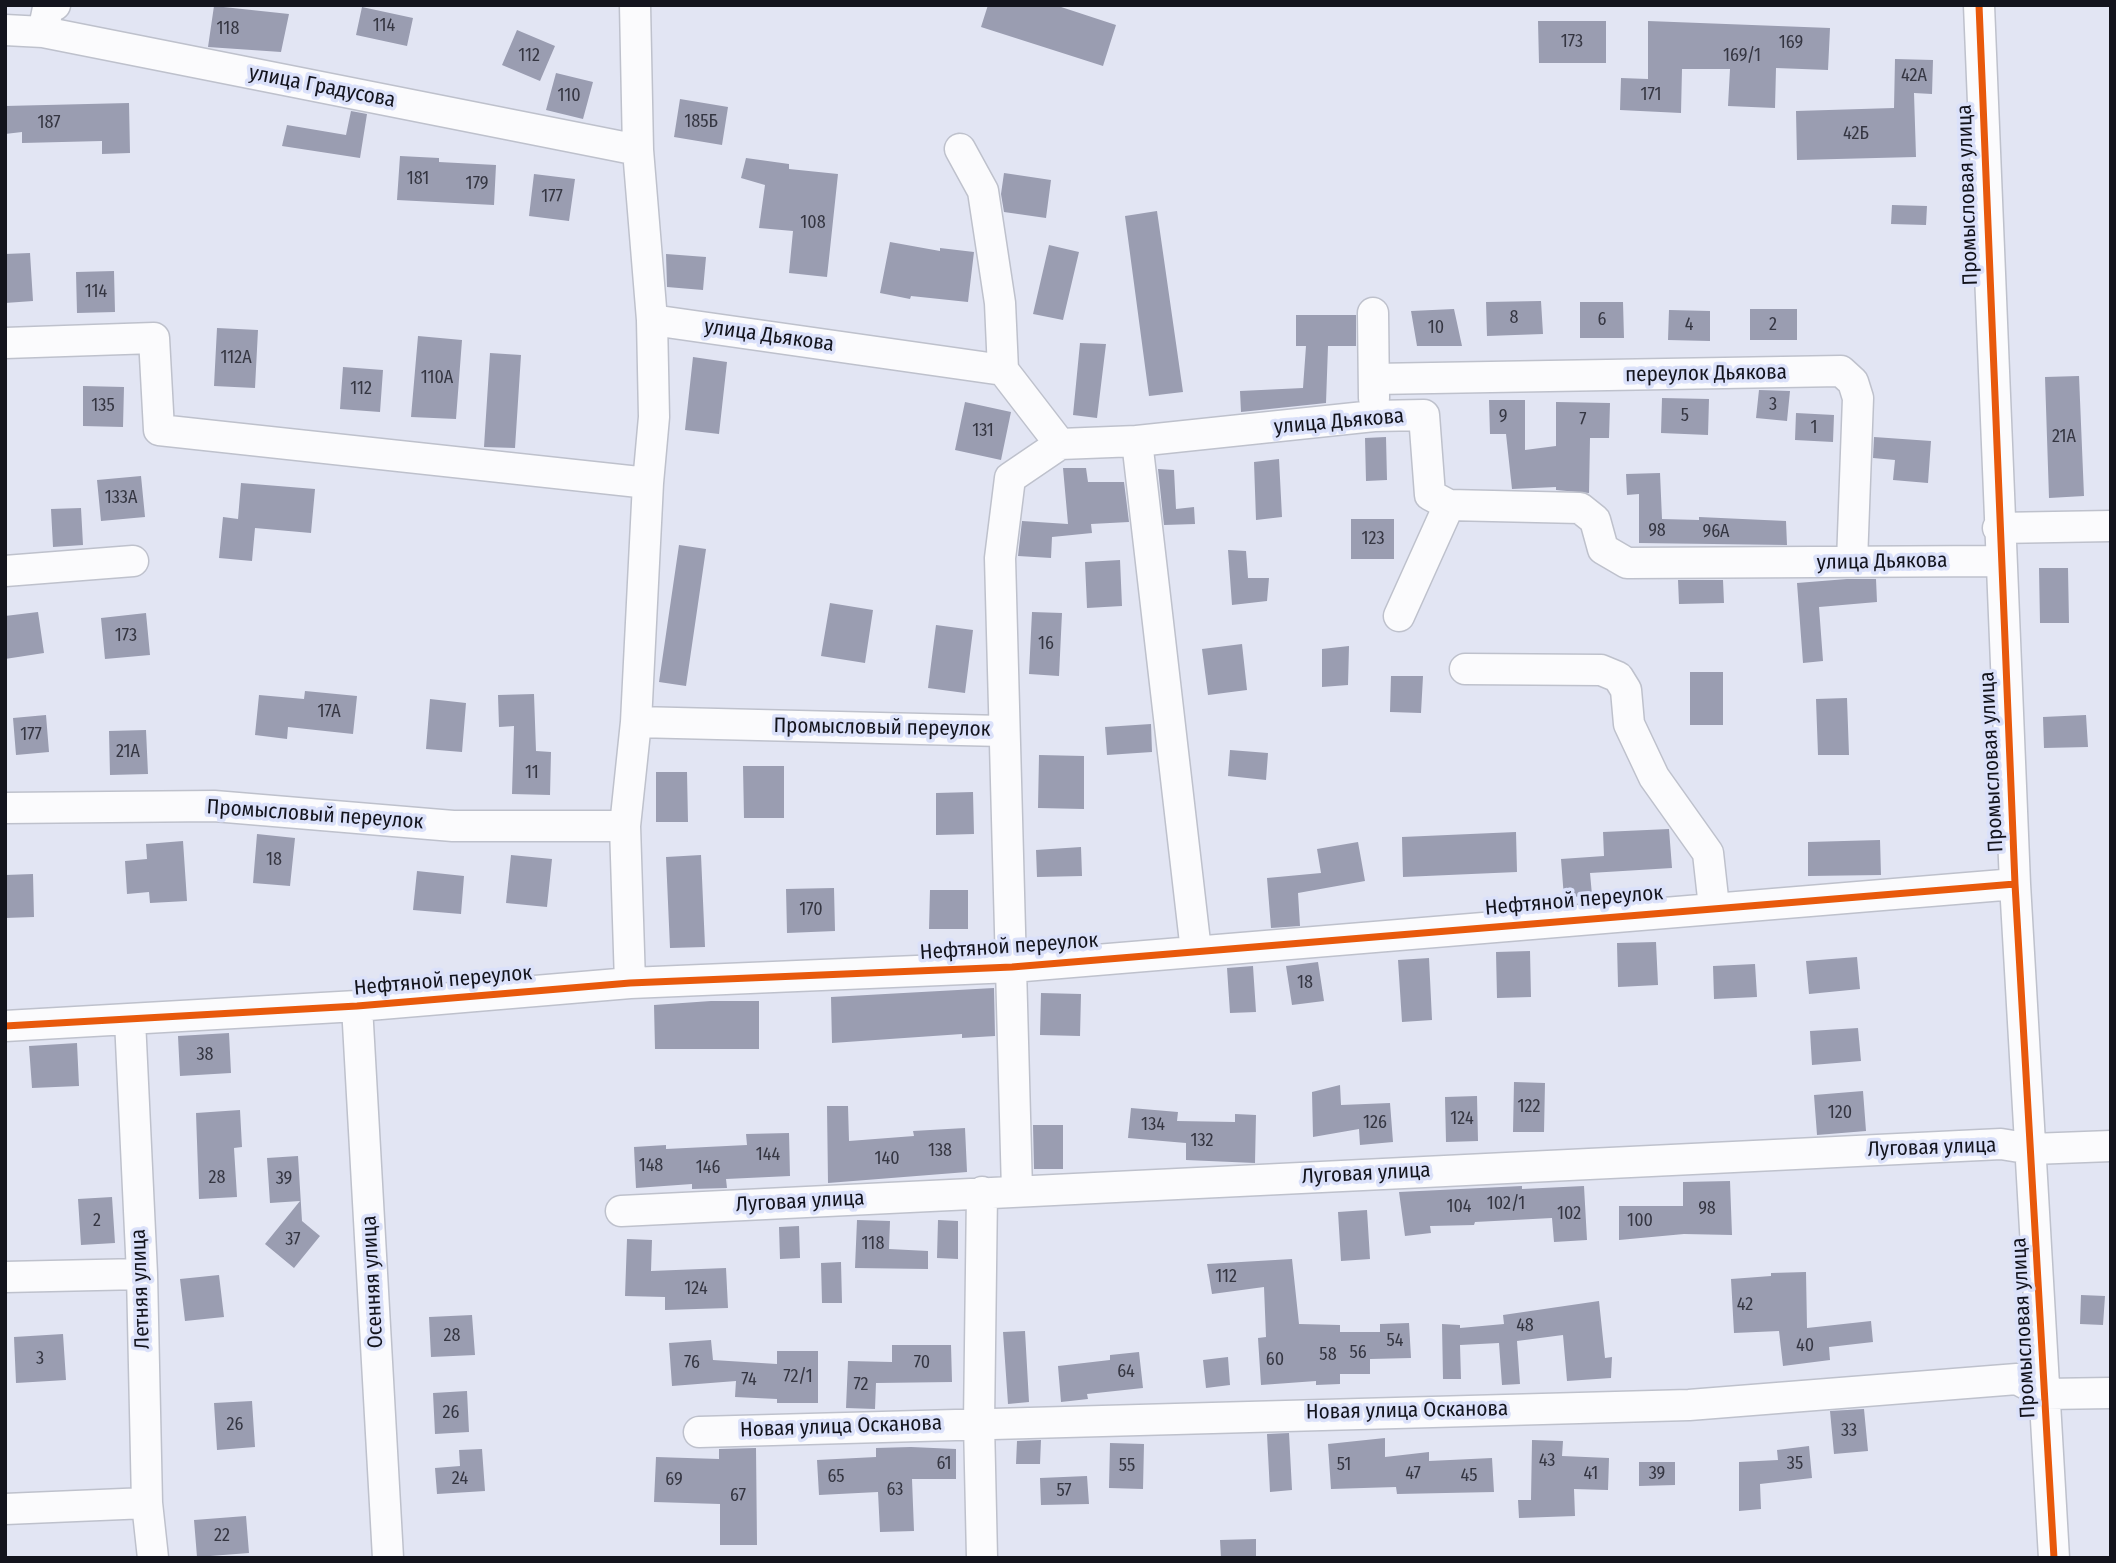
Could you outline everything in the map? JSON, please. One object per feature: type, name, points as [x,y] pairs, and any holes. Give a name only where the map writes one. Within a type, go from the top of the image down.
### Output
[{"type":"street","points":[[43,32],[48,8],[55,5]]},
{"type":"street","name":"Промысловая улица","points":[[1979,5],[1998,528],[2015,884],[2054,1558]]},
{"type":"street","points":[[630,8],[652,320],[654,417],[648,483],[636,723],[625,826],[630,983]]},
{"type":"street","name":"улица Градусова","points":[[5,30],[43,32],[638,150]]},
{"type":"street","points":[[960,149],[983,191],[1000,303],[1003,370],[1060,444],[1010,478],[1000,558],[1002,731],[1012,967],[1017,1191]]},
{"type":"street","points":[[1373,313],[1374,416]]},
{"type":"street","name":"улица Дьякова","points":[[652,320],[1003,370]]},
{"type":"street","points":[[5,343],[154,338],[159,430],[648,483]]},
{"type":"street","name":"переулок Дьякова","points":[[1374,379],[1841,371],[1853,382],[1858,398],[1852,562]]},
{"type":"street","name":"улица Дьякова","points":[[1060,444],[1137,441],[1374,416],[1424,415],[1430,495],[1450,505],[1580,508],[1595,520],[1603,549],[1627,563],[2000,561]]},
{"type":"street","points":[[1137,441],[1196,951]]},
{"type":"street","points":[[1399,616],[1450,505]]},
{"type":"street","points":[[1998,528],[2111,526]]},
{"type":"street","points":[[5,571],[133,561]]},
{"type":"street","points":[[1465,669],[1601,670],[1618,677],[1626,691],[1629,724],[1654,778],[1708,853],[1714,907]]},
{"type":"street","name":"Промысловый переулок","points":[[636,723],[1002,731]]},
{"type":"street","name":"Промысловый переулок","points":[[5,808],[214,806],[453,826],[625,826]]},
{"type":"street","name":"Нефтяной переулок","points":[[5,1026],[357,1006],[630,983],[1012,967],[2015,884]]},
{"type":"street","name":"Осенняя улица","points":[[357,1006],[388,1558]]},
{"type":"street","name":"Летняя улица","points":[[130,1020],[142,1273],[147,1503],[153,1558]]},
{"type":"street","name":"Луговая улица","points":[[621,1211],[1987,1144],[2032,1149],[2111,1146]]},
{"type":"street","points":[[982,1192],[979,1423],[982,1558]]},
{"type":"street","points":[[5,1277],[142,1273]]},
{"type":"street","name":"Новая улица Осканова","points":[[699,1432],[1689,1405],[2017,1379],[2045,1394],[2111,1393]]},
{"type":"street","points":[[5,1509],[147,1503]]},
{"type":"building","points":[[988,5],[1055,5],[1116,25],[1103,66],[981,27]]},
{"type":"building","points":[[214,6],[289,14],[281,52],[208,47]]},
{"type":"building","points":[[362,7],[413,18],[407,46],[356,35]]},
{"type":"building","points":[[1538,21],[1606,21],[1606,63],[1539,63]]},
{"type":"building","points":[[1648,21],[1830,28],[1828,70],[1776,68],[1775,108],[1728,106],[1730,69],[1682,69],[1681,113],[1620,110],[1621,78],[1648,79]]},
{"type":"building","points":[[517,30],[555,46],[540,81],[502,65]]},
{"type":"building","points":[[1895,59],[1933,60],[1932,94],[1914,93],[1916,157],[1797,160],[1796,111],[1894,108]]},
{"type":"building","points":[[556,73],[593,82],[583,119],[546,110]]},
{"type":"building","points":[[680,99],[728,107],[722,145],[674,137]]},
{"type":"building","points":[[129,103],[130,153],[102,154],[102,141],[22,143],[22,132],[5,134],[5,106]]},
{"type":"building","points":[[351,111],[367,114],[360,158],[282,146],[287,125],[346,135]]},
{"type":"building","points":[[400,156],[439,158],[439,162],[496,165],[494,205],[397,200]]},
{"type":"building","points":[[746,158],[789,164],[789,169],[838,174],[827,277],[789,273],[793,231],[759,228],[765,185],[741,178]]},
{"type":"building","points":[[1004,173],[1051,180],[1046,218],[1004,212],[1001,194]]},
{"type":"building","points":[[534,174],[575,179],[569,221],[529,216]]},
{"type":"building","points":[[1892,205],[1927,206],[1926,225],[1891,224]]},
{"type":"building","points":[[1157,211],[1183,392],[1149,396],[1125,216]]},
{"type":"building","points":[[890,242],[940,251],[940,248],[974,252],[968,302],[911,296],[910,299],[880,293]]},
{"type":"building","points":[[1049,245],[1079,252],[1063,320],[1033,314]]},
{"type":"building","points":[[30,253],[33,301],[5,303],[5,254]]},
{"type":"building","points":[[666,254],[706,257],[703,290],[667,287]]},
{"type":"building","points":[[114,271],[115,312],[77,313],[76,272]]},
{"type":"building","points":[[1541,301],[1543,334],[1487,336],[1486,302]]},
{"type":"building","points":[[1580,302],[1623,302],[1624,338],[1580,338]]},
{"type":"building","points":[[1454,309],[1462,346],[1417,346],[1411,311]]},
{"type":"building","points":[[1750,309],[1797,309],[1797,340],[1750,340]]},
{"type":"building","points":[[1669,310],[1710,311],[1710,341],[1668,340]]},
{"type":"building","points":[[1296,315],[1356,315],[1356,346],[1328,346],[1326,403],[1241,412],[1240,391],[1303,388],[1306,346],[1296,346]]},
{"type":"building","points":[[217,328],[258,330],[255,388],[214,386]]},
{"type":"building","points":[[418,336],[462,340],[456,419],[411,417]]},
{"type":"building","points":[[1080,343],[1106,344],[1097,418],[1073,415]]},
{"type":"building","points":[[490,353],[521,355],[515,448],[484,447]]},
{"type":"building","points":[[693,357],[727,362],[719,434],[685,430]]},
{"type":"building","points":[[343,367],[383,370],[380,412],[340,409]]},
{"type":"building","points":[[2079,376],[2084,496],[2049,498],[2045,377]]},
{"type":"building","points":[[83,386],[124,387],[123,427],[83,426]]},
{"type":"building","points":[[1759,390],[1790,391],[1787,421],[1756,418]]},
{"type":"building","points":[[1662,398],[1709,399],[1708,435],[1661,433]]},
{"type":"building","points":[[1489,400],[1525,400],[1525,450],[1556,446],[1556,402],[1610,403],[1609,438],[1590,438],[1589,493],[1556,490],[1556,487],[1512,489],[1506,434],[1490,434]]},
{"type":"building","points":[[965,402],[1011,412],[1001,460],[955,450]]},
{"type":"building","points":[[1796,413],[1834,415],[1833,442],[1795,440]]},
{"type":"building","points":[[1386,437],[1387,480],[1366,481],[1365,438]]},
{"type":"building","points":[[1874,437],[1931,441],[1928,483],[1893,480],[1895,460],[1873,458]]},
{"type":"building","points":[[1279,459],[1282,517],[1256,520],[1254,462]]},
{"type":"building","points":[[1063,468],[1086,468],[1088,482],[1124,482],[1129,522],[1091,524],[1092,533],[1052,537],[1051,558],[1018,556],[1022,521],[1068,524]]},
{"type":"building","points":[[1158,469],[1174,470],[1176,509],[1194,507],[1195,524],[1164,525]]},
{"type":"building","points":[[1660,473],[1662,519],[1699,520],[1699,517],[1786,521],[1787,545],[1639,543],[1639,494],[1627,495],[1626,474]]},
{"type":"building","points":[[141,476],[145,517],[101,521],[97,480]]},
{"type":"building","points":[[241,483],[315,489],[311,533],[255,528],[252,561],[219,558],[223,517],[238,519]]},
{"type":"building","points":[[81,508],[83,545],[53,547],[51,509]]},
{"type":"building","points":[[1351,519],[1394,519],[1394,559],[1351,559]]},
{"type":"building","points":[[679,545],[706,549],[686,686],[659,682]]},
{"type":"building","points":[[1228,550],[1246,551],[1248,578],[1269,578],[1267,601],[1232,605]]},
{"type":"building","points":[[1120,560],[1122,606],[1087,608],[1085,562]]},
{"type":"building","points":[[2039,568],[2068,568],[2069,623],[2040,623]]},
{"type":"building","points":[[1876,579],[1877,602],[1819,607],[1823,661],[1803,663],[1797,583]]},
{"type":"building","points":[[1678,580],[1723,580],[1724,603],[1679,604]]},
{"type":"building","points":[[830,603],[873,610],[865,663],[821,656]]},
{"type":"building","points":[[38,612],[44,653],[5,659],[5,616]]},
{"type":"building","points":[[1032,612],[1062,613],[1059,676],[1029,674]]},
{"type":"building","points":[[146,613],[150,655],[105,659],[101,618]]},
{"type":"building","points":[[936,625],[973,630],[965,693],[928,688]]},
{"type":"building","points":[[1242,644],[1247,690],[1208,695],[1202,649]]},
{"type":"building","points":[[1349,646],[1348,685],[1322,687],[1322,649]]},
{"type":"building","points":[[1690,672],[1723,672],[1723,725],[1690,725]]},
{"type":"building","points":[[1391,676],[1423,676],[1421,713],[1390,712]]},
{"type":"building","points":[[305,691],[357,696],[353,734],[288,727],[287,739],[255,735],[259,695],[304,699]]},
{"type":"building","points":[[534,694],[536,751],[551,752],[550,795],[512,794],[514,726],[499,727],[498,695]]},
{"type":"building","points":[[1847,698],[1849,755],[1818,755],[1816,699]]},
{"type":"building","points":[[430,699],[466,703],[462,752],[426,749]]},
{"type":"building","points":[[46,715],[49,752],[16,755],[13,718]]},
{"type":"building","points":[[2086,715],[2088,747],[2044,748],[2043,717]]},
{"type":"building","points":[[1151,724],[1152,752],[1107,755],[1105,727]]},
{"type":"building","points":[[146,730],[148,774],[110,775],[109,731]]},
{"type":"building","points":[[1230,750],[1268,753],[1266,780],[1228,776]]},
{"type":"building","points":[[1039,755],[1084,756],[1084,809],[1038,808]]},
{"type":"building","points":[[743,766],[784,766],[784,818],[744,818]]},
{"type":"building","points":[[656,772],[687,772],[688,822],[656,822]]},
{"type":"building","points":[[973,792],[974,834],[936,835],[936,793]]},
{"type":"building","points":[[1669,829],[1672,868],[1590,873],[1592,895],[1564,898],[1561,859],[1604,856],[1603,832]]},
{"type":"building","points":[[1516,832],[1517,872],[1403,877],[1402,837]]},
{"type":"building","points":[[257,834],[295,838],[290,886],[253,883]]},
{"type":"building","points":[[1880,840],[1881,875],[1808,876],[1808,842]]},
{"type":"building","points":[[183,841],[187,901],[150,903],[149,892],[127,894],[125,861],[147,859],[146,844]]},
{"type":"building","points":[[1358,842],[1365,881],[1298,893],[1300,926],[1271,928],[1267,878],[1321,873],[1317,849]]},
{"type":"building","points":[[1081,847],[1082,876],[1037,877],[1036,850]]},
{"type":"building","points":[[511,855],[552,859],[547,907],[506,903]]},
{"type":"building","points":[[701,855],[705,947],[670,948],[666,857]]},
{"type":"building","points":[[417,871],[464,876],[461,914],[413,910]]},
{"type":"building","points":[[33,874],[34,917],[5,918],[5,875]]},
{"type":"building","points":[[834,888],[835,931],[787,933],[786,889]]},
{"type":"building","points":[[930,890],[968,890],[968,929],[929,929]]},
{"type":"building","points":[[1656,942],[1658,985],[1618,987],[1617,943]]},
{"type":"building","points":[[1530,951],[1531,997],[1497,998],[1496,952]]},
{"type":"building","points":[[1857,957],[1860,989],[1809,994],[1806,961]]},
{"type":"building","points":[[1429,958],[1432,1020],[1402,1022],[1398,960]]},
{"type":"building","points":[[1318,962],[1324,1001],[1292,1005],[1286,966]]},
{"type":"building","points":[[1755,964],[1757,997],[1714,999],[1713,966]]},
{"type":"building","points":[[1253,966],[1256,1012],[1230,1013],[1227,968]]},
{"type":"building","points":[[994,988],[995,1036],[962,1038],[962,1034],[832,1043],[831,997]]},
{"type":"building","points":[[1041,993],[1081,994],[1080,1036],[1040,1035]]},
{"type":"building","points":[[759,1001],[759,1049],[655,1049],[654,1005]]},
{"type":"building","points":[[1858,1028],[1861,1061],[1812,1065],[1810,1031]]},
{"type":"building","points":[[229,1033],[231,1073],[180,1076],[178,1036]]},
{"type":"building","points":[[77,1043],[79,1086],[32,1088],[29,1046]]},
{"type":"building","points":[[1514,1082],[1545,1083],[1544,1132],[1513,1132]]},
{"type":"building","points":[[1340,1085],[1341,1105],[1390,1103],[1393,1142],[1360,1145],[1359,1129],[1313,1137],[1312,1092]]},
{"type":"building","points":[[1863,1091],[1866,1131],[1817,1135],[1814,1095]]},
{"type":"building","points":[[1477,1096],[1478,1141],[1446,1142],[1445,1097]]},
{"type":"building","points":[[827,1106],[848,1106],[849,1141],[914,1136],[913,1131],[965,1128],[967,1172],[828,1183]]},
{"type":"building","points":[[1131,1108],[1178,1112],[1177,1121],[1235,1122],[1235,1114],[1256,1115],[1255,1163],[1186,1160],[1186,1143],[1128,1138]]},
{"type":"building","points":[[240,1110],[242,1147],[234,1148],[237,1197],[199,1199],[196,1113]]},
{"type":"building","points":[[1033,1125],[1063,1125],[1063,1169],[1034,1169]]},
{"type":"building","points":[[789,1133],[790,1176],[726,1179],[727,1188],[692,1189],[692,1184],[636,1188],[634,1147],[666,1145],[666,1149],[747,1145],[746,1134]]},
{"type":"building","points":[[298,1156],[302,1221],[320,1236],[294,1268],[265,1244],[300,1201],[270,1203],[267,1158]]},
{"type":"building","points":[[1730,1181],[1732,1235],[1684,1234],[1619,1240],[1619,1206],[1683,1206],[1683,1182]]},
{"type":"building","points":[[1522,1186],[1522,1189],[1584,1186],[1587,1240],[1554,1242],[1552,1218],[1430,1226],[1431,1233],[1405,1236],[1399,1192]]},
{"type":"building","points":[[112,1197],[115,1243],[81,1245],[78,1199]]},
{"type":"building","points":[[1367,1210],[1370,1259],[1341,1261],[1338,1212]]},
{"type":"building","points":[[857,1220],[890,1221],[889,1249],[928,1251],[928,1269],[855,1268]]},
{"type":"building","points":[[938,1220],[958,1221],[958,1259],[937,1258]]},
{"type":"building","points":[[799,1226],[800,1258],[780,1259],[779,1227]]},
{"type":"building","points":[[627,1239],[652,1240],[651,1271],[726,1268],[728,1308],[665,1310],[665,1297],[625,1296]]},
{"type":"building","points":[[1292,1259],[1299,1324],[1340,1325],[1340,1332],[1380,1332],[1380,1324],[1409,1323],[1411,1358],[1370,1359],[1370,1374],[1340,1374],[1340,1384],[1316,1385],[1316,1381],[1261,1385],[1258,1338],[1266,1337],[1264,1287],[1212,1294],[1207,1264]]},
{"type":"building","points":[[841,1262],[842,1303],[822,1303],[821,1263]]},
{"type":"building","points":[[1806,1272],[1807,1328],[1871,1321],[1873,1342],[1829,1347],[1830,1360],[1783,1366],[1779,1331],[1734,1333],[1731,1279],[1771,1276],[1771,1273]]},
{"type":"building","points":[[219,1275],[224,1317],[185,1321],[180,1279]]},
{"type":"building","points":[[2081,1295],[2105,1296],[2103,1325],[2080,1324]]},
{"type":"building","points":[[1599,1301],[1605,1358],[1612,1357],[1611,1378],[1567,1381],[1563,1335],[1517,1341],[1520,1384],[1502,1385],[1499,1343],[1460,1345],[1461,1379],[1443,1379],[1442,1324],[1460,1325],[1460,1328],[1504,1324],[1503,1315]]},
{"type":"building","points":[[472,1315],[475,1355],[431,1357],[429,1317]]},
{"type":"building","points":[[1025,1331],[1029,1402],[1008,1404],[1003,1332]]},
{"type":"building","points":[[63,1334],[66,1380],[16,1383],[14,1337]]},
{"type":"building","points":[[711,1340],[713,1360],[777,1364],[777,1351],[818,1351],[818,1403],[777,1403],[777,1399],[735,1397],[736,1381],[672,1386],[669,1343]]},
{"type":"building","points":[[892,1345],[951,1345],[952,1382],[876,1383],[875,1409],[846,1408],[848,1361],[892,1362]]},
{"type":"building","points":[[1139,1352],[1143,1388],[1087,1394],[1088,1399],[1061,1402],[1058,1366],[1110,1360],[1110,1355]]},
{"type":"building","points":[[1228,1357],[1230,1385],[1206,1388],[1203,1360]]},
{"type":"building","points":[[467,1391],[469,1432],[435,1434],[433,1393]]},
{"type":"building","points":[[252,1401],[255,1447],[217,1450],[214,1403]]},
{"type":"building","points":[[1864,1409],[1868,1451],[1834,1454],[1830,1411]]},
{"type":"building","points":[[1289,1433],[1292,1490],[1270,1492],[1267,1434]]},
{"type":"building","points":[[1385,1438],[1385,1457],[1429,1452],[1429,1461],[1492,1458],[1494,1492],[1397,1494],[1396,1487],[1331,1489],[1328,1444]]},
{"type":"building","points":[[1041,1440],[1040,1464],[1016,1464],[1017,1441]]},
{"type":"building","points":[[1532,1440],[1563,1441],[1562,1456],[1609,1458],[1608,1490],[1574,1489],[1575,1516],[1519,1518],[1518,1500],[1531,1500]]},
{"type":"building","points":[[1110,1443],[1144,1444],[1143,1489],[1109,1488]]},
{"type":"building","points":[[1809,1446],[1812,1478],[1760,1484],[1761,1509],[1739,1511],[1739,1462],[1778,1460],[1777,1450]]},
{"type":"building","points":[[756,1448],[757,1545],[720,1545],[720,1504],[654,1502],[656,1457],[719,1459],[719,1449]]},
{"type":"building","points":[[876,1448],[956,1449],[956,1479],[912,1479],[914,1531],[880,1532],[878,1492],[819,1495],[817,1460],[876,1457]]},
{"type":"building","points":[[482,1449],[485,1491],[437,1494],[435,1468],[460,1466],[459,1450]]},
{"type":"building","points":[[1639,1462],[1675,1462],[1675,1485],[1639,1486]]},
{"type":"building","points":[[1087,1476],[1089,1504],[1041,1505],[1040,1478]]},
{"type":"building","points":[[246,1516],[249,1553],[197,1557],[194,1520]]},
{"type":"building","points":[[1256,1539],[1256,1558],[1221,1558],[1220,1540]]},
{"type":"cycle path","points":[[1979,5],[2015,884],[2054,1558]]},
{"type":"cycle path","points":[[5,1026],[357,1006],[630,983],[1012,967],[2015,884]]}]
